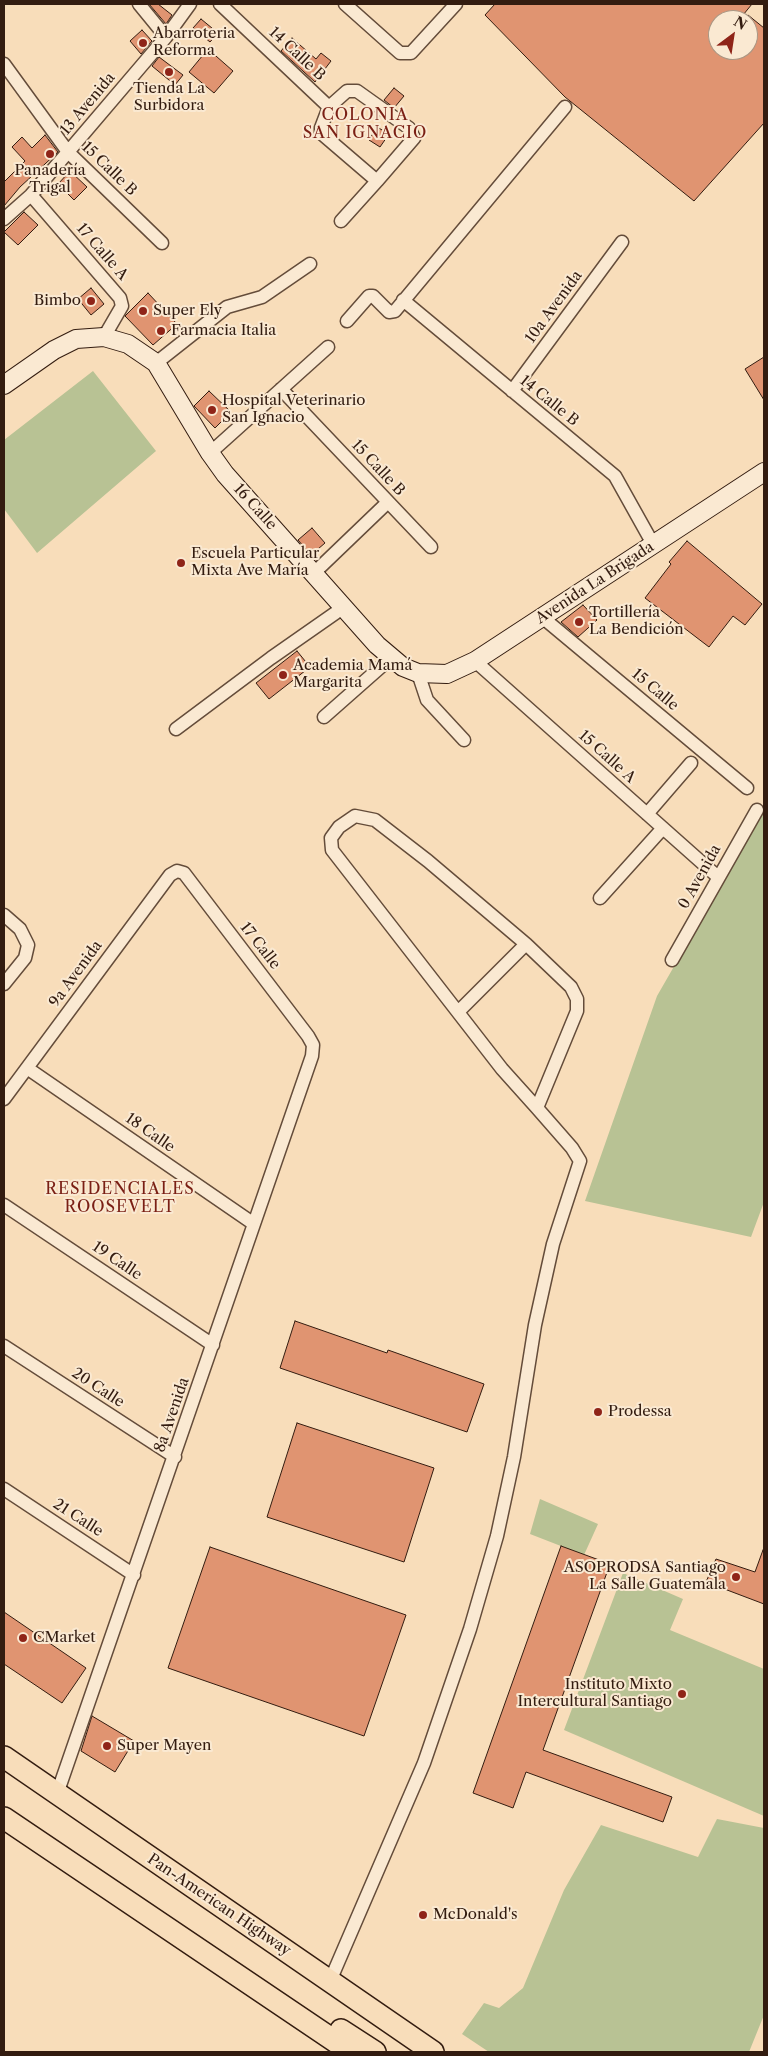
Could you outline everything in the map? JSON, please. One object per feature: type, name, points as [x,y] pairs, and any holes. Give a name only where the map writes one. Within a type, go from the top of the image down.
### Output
[{"type":"highway","name":"Pan-American Highway","points":[[4,1757],[433,2052]]},
{"type":"highway","points":[[4,1818],[351,2052]]},
{"type":"highway","points":[[208,1956],[259,1974],[374,2052]]},
{"type":"main road","name":"16 Calle","points":[[104,337],[128,344],[156,363],[210,453],[225,474],[376,645],[403,667],[418,673]]},
{"type":"main road","points":[[4,384],[54,350],[76,339],[104,337]]},
{"type":"main road","name":"Avenida La Brigada","points":[[418,673],[447,674],[475,661],[764,472]]},
{"type":"street","points":[[139,4],[166,37]]},
{"type":"street","name":"13 Avenida","points":[[4,219],[31,195],[166,37],[190,4]]},
{"type":"street","name":"14 Calle B","points":[[220,4],[329,107]]},
{"type":"street","points":[[345,4],[400,53],[411,52],[456,4]]},
{"type":"street","name":"15 Calle B","points":[[4,64],[68,152],[162,243]]},
{"type":"street","points":[[341,221],[377,181],[414,138],[409,128],[357,91],[347,91],[329,107],[321,132],[377,181]]},
{"type":"street","points":[[347,321],[370,296],[373,296],[392,313],[395,311],[565,107]]},
{"type":"street","name":"17 Calle A","points":[[31,195],[120,298],[122,306],[104,337]]},
{"type":"street","name":"10a Avenida","points":[[512,391],[622,242]]},
{"type":"street","points":[[156,363],[227,307],[262,297],[310,264]]},
{"type":"street","name":"14 Calle B","points":[[403,300],[615,476],[653,544]]},
{"type":"street","points":[[210,453],[328,347]]},
{"type":"street","name":"15 Calle B","points":[[281,389],[430,548]]},
{"type":"street","points":[[314,573],[388,502]]},
{"type":"street","points":[[176,729],[271,658],[344,607]]},
{"type":"street","name":"15 Calle","points":[[542,617],[747,788]]},
{"type":"street","points":[[324,717],[392,657]]},
{"type":"street","name":"15 Calle A","points":[[475,661],[718,877]]},
{"type":"street","points":[[418,673],[427,700],[464,740]]},
{"type":"street","points":[[647,814],[691,763]]},
{"type":"street","name":"0 Avenida","points":[[672,960],[757,810]]},
{"type":"street","points":[[330,1981],[424,1763],[470,1629],[497,1536],[514,1457],[537,1316],[553,1244],[580,1162],[572,1148],[502,1069],[332,850],[332,838],[339,827],[355,816],[375,820],[428,860],[526,944],[571,987],[577,999],[577,1011],[537,1108]]},
{"type":"street","points":[[600,898],[663,828]]},
{"type":"street","name":"17 Calle","points":[[177,871],[184,873],[313,1045]]},
{"type":"street","name":"9a Avenida","points":[[4,1099],[170,875],[177,871]]},
{"type":"street","points":[[4,914],[20,929],[28,945],[25,958],[4,984]]},
{"type":"street","points":[[458,1012],[526,944]]},
{"type":"street","name":"8a Avenida","points":[[57,1794],[175,1457],[312,1056],[313,1045]]},
{"type":"street","name":"18 Calle","points":[[27,1068],[254,1224]]},
{"type":"street","name":"19 Calle","points":[[4,1205],[213,1345]]},
{"type":"street","name":"20 Calle","points":[[4,1346],[175,1457]]},
{"type":"street","name":"21 Calle","points":[[4,1489],[134,1575]]},
{"type":"green space","points":[[93,371],[156,451],[37,553],[4,509],[4,440]]},
{"type":"green space","points":[[764,810],[764,1202],[751,1237],[585,1201],[657,996]]},
{"type":"green space","points":[[540,1499],[598,1524],[584,1555],[530,1534]]},
{"type":"green space","name":"Instituto Mixto Intercultural Santiago","points":[[623,1573],[683,1599],[670,1630],[764,1669],[764,1816],[564,1730]]},
{"type":"green space","points":[[717,1819],[764,1828],[764,2015],[749,2052],[489,2052],[462,2034],[484,2003],[499,2008],[523,1988],[564,1890],[601,1825],[698,1857]]},
{"type":"building","points":[[149,4],[158,4],[172,15],[166,24]]},
{"type":"building","points":[[495,4],[752,4],[747,10],[708,10],[708,60],[758,60],[758,23],[764,28],[764,123],[694,201],[565,97],[485,15]]},
{"type":"building","points":[[201,19],[218,33],[210,42],[193,28]]},
{"type":"building","name":"Abarroteria Reforma","points":[[142,30],[152,41],[141,54],[130,41]]},
{"type":"building","points":[[292,38],[316,59],[321,53],[331,61],[315,82],[281,51]]},
{"type":"building","points":[[208,49],[233,71],[214,93],[189,72]]},
{"type":"building","name":"Tienda La Surbidora","points":[[159,57],[183,75],[175,85],[152,66]]},
{"type":"building","points":[[394,88],[404,96],[394,108],[384,100]]},
{"type":"building","points":[[377,127],[389,134],[380,147],[369,140]]},
{"type":"building","points":[[45,135],[58,152],[20,187],[4,206],[4,182],[25,161],[12,147],[22,137],[32,148]]},
{"type":"building","points":[[70,171],[87,187],[74,200],[58,184]]},
{"type":"building","points":[[24,212],[38,225],[18,245],[4,232]]},
{"type":"building","name":"Bimbo","points":[[91,288],[104,304],[91,315],[78,299]]},
{"type":"building","points":[[148,293],[177,324],[153,345],[125,316]]},
{"type":"building","points":[[764,357],[764,400],[745,369]]},
{"type":"building","name":"Hospital Veterinario San Ignacio","points":[[209,391],[231,412],[215,428],[194,406]]},
{"type":"building","points":[[312,528],[325,543],[311,555],[298,540]]},
{"type":"building","points":[[687,541],[762,604],[745,625],[733,616],[709,647],[645,598],[671,564],[669,562]]},
{"type":"building","points":[[583,605],[597,620],[578,637],[561,622]]},
{"type":"building","name":"Academia Mamá Margarita","points":[[297,651],[310,667],[269,699],[256,683]]},
{"type":"building","points":[[295,1321],[387,1353],[388,1350],[484,1384],[467,1432],[280,1368]]},
{"type":"building","points":[[297,1423],[434,1468],[404,1562],[267,1517]]},
{"type":"building","name":"Instituto Mixto Intercultural Santiago","points":[[561,1546],[610,1564],[543,1750],[672,1797],[663,1822],[526,1772],[513,1808],[473,1793]]},
{"type":"building","points":[[210,1547],[406,1615],[364,1736],[168,1668]]},
{"type":"building","name":"ASOPRODSA Santiago La Salle Guatemala","points":[[763,1550],[764,1604],[706,1582],[716,1559],[755,1572]]},
{"type":"building","name":"CMarket","points":[[4,1612],[86,1668],[62,1703],[4,1664]]},
{"type":"building","name":"Super Mayen","points":[[92,1716],[134,1741],[115,1772],[81,1751]]},
{"type":"place","name":"Abarroteria Reforma","points":[[143,43]]},
{"type":"place","name":"Tienda La Surbidora","points":[[169,72]]},
{"type":"place","name":"Panadería Trigal","points":[[50,154]]},
{"type":"place","name":"Bimbo","points":[[91,301]]},
{"type":"place","name":"Super Ely","points":[[143,311]]},
{"type":"place","name":"Farmacia Italia","points":[[161,331]]},
{"type":"place","name":"Hospital Veterinario San Ignacio","points":[[212,410]]},
{"type":"place","name":"Escuela Particular Mixta Ave María","points":[[181,563]]},
{"type":"place","name":"Tortillería La Bendición","points":[[579,622]]},
{"type":"place","name":"Academia Mamá Margarita","points":[[283,675]]},
{"type":"place","name":"Prodessa","points":[[598,1412]]},
{"type":"place","name":"ASOPRODSA Santiago La Salle Guatemala","points":[[736,1577]]},
{"type":"place","name":"CMarket","points":[[23,1638]]},
{"type":"place","name":"Instituto Mixto Intercultural Santiago","points":[[682,1694]]},
{"type":"place","name":"Super Mayen","points":[[107,1746]]},
{"type":"place","name":"McDonald's","points":[[423,1915]]},
{"type":"district","name":"COLONIA SAN IGNACIO","points":[[365,124]]},
{"type":"district","name":"RESIDENCIALES ROOSEVELT","points":[[120,1198]]}]
